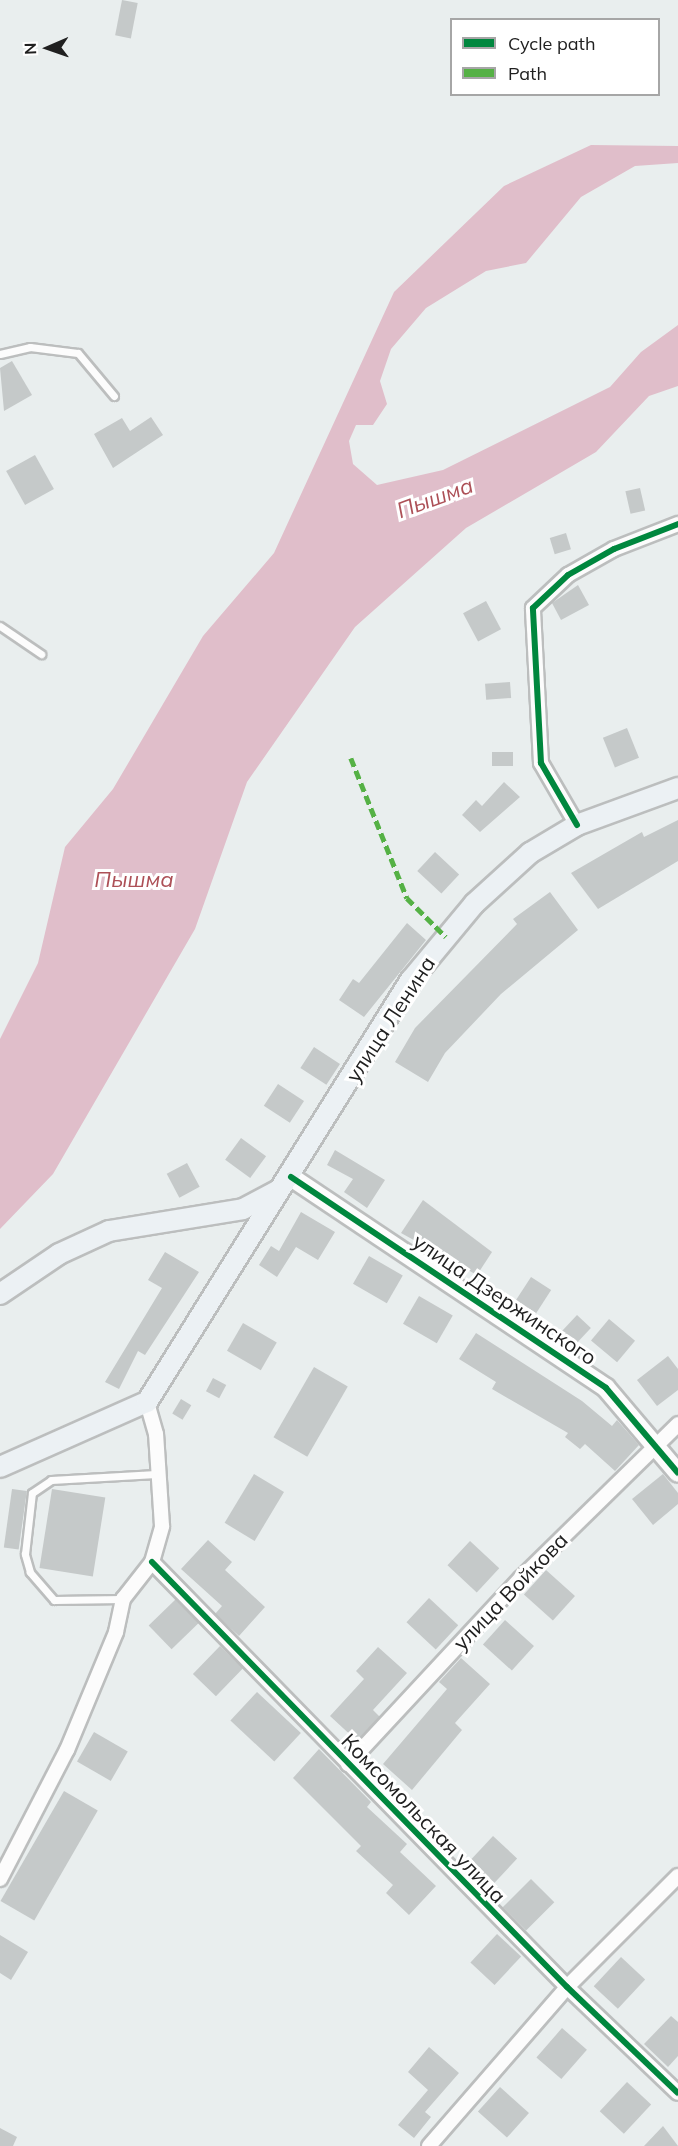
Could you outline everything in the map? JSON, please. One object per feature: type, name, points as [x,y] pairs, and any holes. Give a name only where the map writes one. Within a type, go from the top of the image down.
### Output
[{"type":"main road","name":"улица Ленина","points":[[147,1402],[411,980],[474,904],[530,853],[577,825],[678,788]]},
{"type":"main road","points":[[0,1294],[59,1254],[109,1231],[243,1209],[286,1183]]},
{"type":"main road","points":[[0,1467],[147,1402]]},
{"type":"street","points":[[577,825],[541,763],[533,608],[568,575],[596,559],[678,524]]},
{"type":"street","name":"улица Дзержинского","points":[[286,1183],[554,1348],[606,1388],[656,1441],[678,1473]]},
{"type":"street","points":[[0,1879],[67,1750],[116,1632],[123,1599],[152,1562],[162,1526],[156,1474],[156,1434],[147,1402]]},
{"type":"street","name":"улица Войкова","points":[[348,1764],[656,1441],[678,1424]]},
{"type":"street","name":"Комсомольская улица","points":[[152,1562],[567,1987],[678,2092]]},
{"type":"street","points":[[429,2146],[567,1987],[678,1876]]},
{"type":"lane","points":[[0,354],[30,347],[78,353],[114,396]]},
{"type":"lane","points":[[0,626],[41,654]]},
{"type":"lane","points":[[123,1599],[54,1599],[30,1572],[25,1554],[32,1492],[51,1480],[156,1474]]},
{"type":"water","name":"Пышма","points":[[591,145],[678,146],[678,163],[635,166],[581,197],[526,263],[486,271],[426,308],[391,349],[380,381],[387,404],[373,425],[356,425],[349,441],[353,464],[377,485],[443,470],[610,387],[641,352],[678,325],[678,386],[649,396],[596,452],[466,528],[355,627],[247,782],[195,929],[53,1174],[0,1229],[0,1039],[38,963],[65,847],[113,789],[203,636],[274,553],[394,292],[504,186]]},
{"type":"building","points":[[122,0],[138,3],[131,38],[115,35]]},
{"type":"building","points":[[12,361],[32,395],[4,411],[0,368]]},
{"type":"building","points":[[151,417],[163,435],[113,468],[94,434],[122,418],[130,431]]},
{"type":"building","points":[[35,455],[54,489],[25,505],[6,471]]},
{"type":"building","points":[[640,488],[645,510],[631,514],[625,491]]},
{"type":"building","points":[[566,533],[571,549],[555,554],[550,538]]},
{"type":"building","points":[[578,585],[589,605],[561,620],[552,603]]},
{"type":"building","points":[[486,601],[501,629],[478,641],[463,613]]},
{"type":"building","points":[[510,682],[511,698],[486,700],[485,684]]},
{"type":"building","points":[[627,728],[639,758],[615,767],[603,738]]},
{"type":"building","points":[[492,752],[513,752],[513,766],[492,766]]},
{"type":"building","points":[[504,782],[520,797],[480,832],[462,815],[476,800],[482,806]]},
{"type":"building","points":[[678,820],[678,861],[598,909],[571,873],[642,832],[644,837]]},
{"type":"building","points":[[435,852],[459,875],[441,894],[417,871]]},
{"type":"building","points":[[550,892],[578,930],[501,994],[445,1053],[428,1082],[395,1062],[415,1028],[517,924],[513,919]]},
{"type":"building","points":[[407,923],[426,940],[364,1017],[339,1000],[353,979],[359,983]]},
{"type":"building","points":[[314,1047],[340,1064],[326,1085],[300,1068]]},
{"type":"building","points":[[278,1084],[304,1101],[290,1123],[264,1106]]},
{"type":"building","points":[[241,1138],[266,1156],[250,1178],[225,1160]]},
{"type":"building","points":[[335,1150],[385,1180],[367,1208],[344,1192],[353,1179],[327,1165]]},
{"type":"building","points":[[187,1163],[200,1187],[179,1198],[167,1174]]},
{"type":"building","points":[[423,1200],[492,1252],[477,1275],[401,1233]]},
{"type":"building","points":[[301,1212],[335,1232],[318,1260],[296,1247],[277,1277],[259,1265],[271,1246],[279,1251]]},
{"type":"building","points":[[165,1252],[199,1272],[145,1355],[138,1351],[119,1389],[105,1382],[162,1288],[148,1280]]},
{"type":"building","points":[[369,1256],[403,1276],[387,1303],[353,1284]]},
{"type":"building","points":[[531,1277],[551,1290],[535,1314],[515,1301]]},
{"type":"building","points":[[419,1296],[453,1316],[437,1343],[403,1324]]},
{"type":"building","points":[[577,1315],[591,1328],[575,1345],[561,1332]]},
{"type":"building","points":[[609,1319],[635,1341],[617,1362],[591,1340]]},
{"type":"building","points":[[243,1323],[277,1342],[261,1370],[227,1351]]},
{"type":"building","points":[[476,1333],[582,1401],[612,1426],[617,1420],[639,1445],[615,1471],[585,1444],[580,1449],[565,1437],[568,1433],[492,1389],[496,1382],[459,1359]]},
{"type":"building","points":[[668,1356],[678,1369],[678,1390],[657,1406],[637,1380]]},
{"type":"building","points":[[314,1367],[348,1386],[307,1457],[273,1437]]},
{"type":"building","points":[[213,1378],[226,1385],[219,1398],[206,1391]]},
{"type":"building","points":[[181,1399],[191,1405],[183,1420],[172,1414]]},
{"type":"building","points":[[254,1474],[284,1492],[255,1541],[225,1523]]},
{"type":"building","points":[[663,1474],[678,1493],[678,1504],[653,1525],[632,1499]]},
{"type":"building","points":[[12,1489],[27,1491],[19,1550],[4,1547]]},
{"type":"building","points":[[52,1489],[105,1497],[93,1576],[39,1568]]},
{"type":"building","points":[[208,1540],[232,1562],[225,1570],[265,1607],[239,1636],[215,1614],[222,1606],[181,1569]]},
{"type":"building","points":[[470,1541],[499,1568],[477,1592],[447,1565]]},
{"type":"building","points":[[546,1570],[575,1596],[553,1621],[524,1595]]},
{"type":"building","points":[[429,1598],[458,1625],[436,1649],[406,1622]]},
{"type":"building","points":[[176,1599],[199,1623],[172,1649],[149,1625]]},
{"type":"building","points":[[505,1620],[534,1646],[512,1671],[483,1645]]},
{"type":"building","points":[[220,1646],[243,1668],[216,1696],[193,1674]]},
{"type":"building","points":[[378,1647],[407,1673],[373,1710],[380,1717],[357,1741],[330,1716],[364,1679],[356,1671]]},
{"type":"building","points":[[461,1658],[490,1684],[455,1723],[462,1730],[412,1790],[383,1764],[447,1689],[439,1682]]},
{"type":"building","points":[[257,1692],[301,1733],[274,1761],[230,1721]]},
{"type":"building","points":[[94,1732],[128,1752],[111,1781],[77,1761]]},
{"type":"building","points":[[319,1749],[371,1802],[367,1807],[407,1844],[400,1852],[436,1886],[409,1915],[386,1893],[393,1885],[356,1851],[361,1846],[293,1778]]},
{"type":"building","points":[[64,1791],[98,1810],[34,1920],[0,1901]]},
{"type":"building","points":[[493,1836],[517,1859],[491,1887],[466,1865]]},
{"type":"building","points":[[531,1879],[554,1902],[526,1931],[503,1907]]},
{"type":"building","points":[[497,1934],[521,1957],[495,1985],[470,1963]]},
{"type":"building","points":[[0,1935],[28,1952],[11,1980],[0,1973]]},
{"type":"building","points":[[621,1957],[645,1980],[618,2009],[594,1986]]},
{"type":"building","points":[[671,2016],[678,2022],[678,2056],[668,2067],[644,2044]]},
{"type":"building","points":[[562,2028],[587,2050],[561,2079],[536,2057]]},
{"type":"building","points":[[429,2047],[459,2073],[425,2112],[431,2117],[414,2138],[398,2125],[428,2090],[408,2072]]},
{"type":"building","points":[[627,2082],[651,2105],[624,2134],[600,2111]]},
{"type":"building","points":[[500,2087],[529,2113],[507,2138],[478,2112]]},
{"type":"building","points":[[663,2126],[678,2146],[644,2146]]},
{"type":"building","points":[[0,2128],[17,2137],[13,2146],[0,2146]]},
{"type":"marked path","points":[[351,758],[407,898],[446,937]]},
{"type":"cycle path","points":[[577,825],[541,763],[533,608],[568,575],[614,549],[678,524]]},
{"type":"cycle path","points":[[291,1177],[606,1388],[678,1473]]},
{"type":"cycle path","points":[[152,1562],[567,1987],[678,2093]]}]
